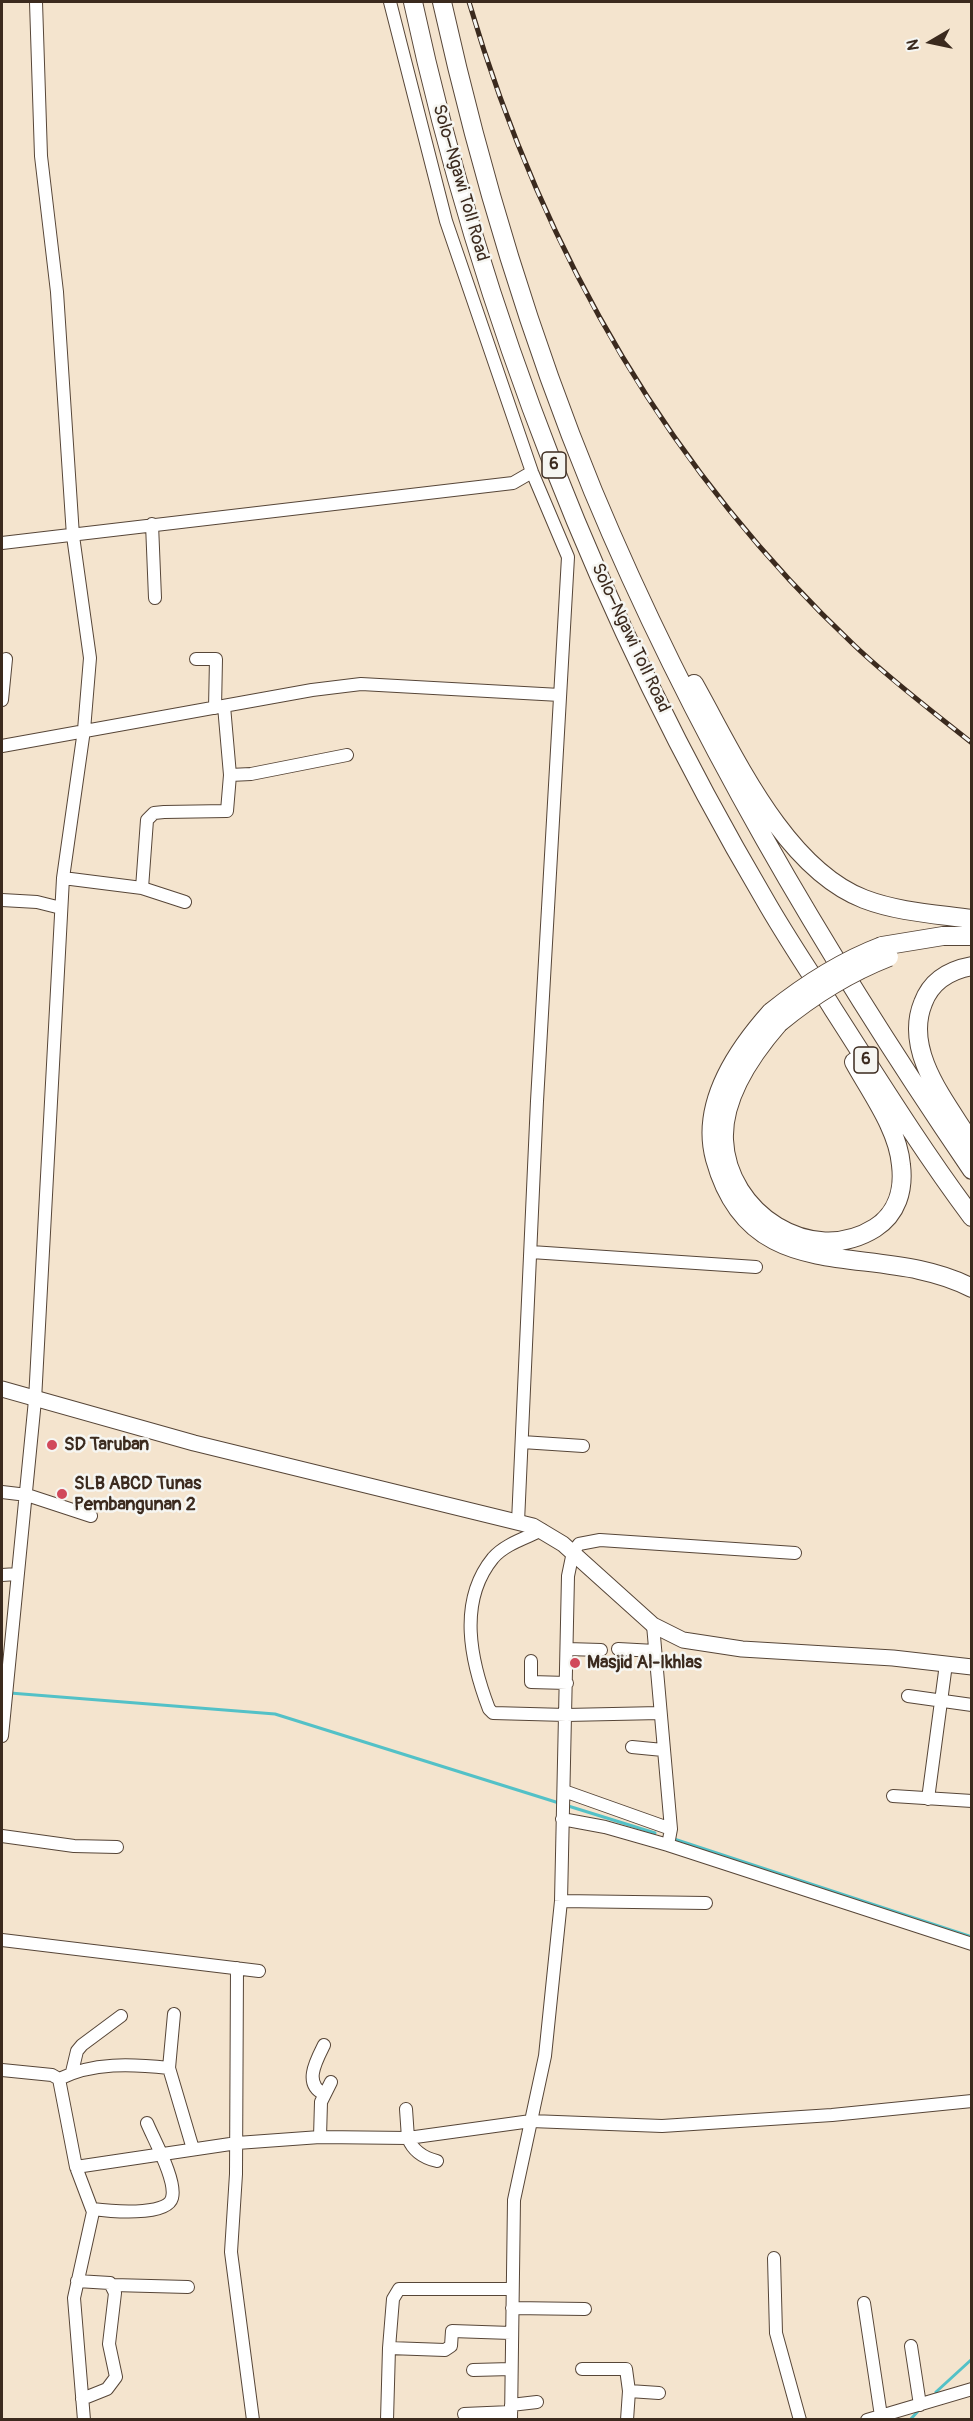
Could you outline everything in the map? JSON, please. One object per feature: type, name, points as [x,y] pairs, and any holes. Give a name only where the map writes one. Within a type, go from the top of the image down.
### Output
[{"type":"highway","name":"Solo–Ngawi Toll Road","points":[[414,2],[443,128],[470,228],[513,354],[577,523],[652,687],[706,794],[765,900],[891,1101],[972,1217]]},
{"type":"highway","name":"Solo–Ngawi Toll Road","points":[[442,2],[472,130],[500,230],[571,432],[623,557],[685,692],[790,887],[915,1086],[972,1170]]},
{"type":"highway","points":[[623,557],[737,760],[788,840],[806,860],[822,875],[862,898],[887,906],[972,919]]},
{"type":"highway","points":[[765,900],[897,1144],[902,1182],[899,1199],[882,1224],[853,1239],[822,1242],[784,1231],[763,1218],[750,1204],[733,1175],[724,1141],[732,1097],[775,1018]]},
{"type":"highway","points":[[972,936],[943,936],[886,951],[754,1031],[723,1082],[714,1109],[711,1145],[721,1181],[731,1203],[746,1221],[785,1247],[818,1255],[929,1271],[972,1288]]},
{"type":"highway","points":[[886,951],[972,946]]},
{"type":"highway","points":[[972,966],[955,969],[940,979],[926,994],[917,1016],[916,1032],[920,1052],[930,1075],[972,1144]]},
{"type":"main road","points":[[2,1389],[194,1443],[518,1522],[542,1530],[573,1552],[653,1625],[673,1636],[715,1645],[893,1658],[972,1667]]},
{"type":"street","points":[[2,1736],[7,1686],[8,1619],[17,1574],[27,1495],[35,1400],[63,878],[84,730],[90,658],[73,536],[57,292],[41,156],[36,2]]},
{"type":"street","points":[[390,2],[446,221],[532,472],[568,557],[518,1522]]},
{"type":"street","points":[[2,543],[513,483],[532,472]]},
{"type":"street","points":[[152,524],[155,598]]},
{"type":"street","points":[[2,700],[6,659]]},
{"type":"street","points":[[142,888],[149,816],[164,812],[227,811],[230,775],[216,659],[196,659]]},
{"type":"street","points":[[2,746],[312,690],[356,685],[560,695]]},
{"type":"street","points":[[230,775],[251,774],[347,755]]},
{"type":"street","points":[[63,878],[142,888],[185,902]]},
{"type":"street","points":[[2,900],[37,902],[61,908]]},
{"type":"street","points":[[531,1252],[756,1267]]},
{"type":"street","points":[[522,1442],[583,1446]]},
{"type":"street","points":[[2,1492],[27,1495],[91,1516]]},
{"type":"street","points":[[542,1530],[512,1544],[493,1558],[472,1606],[469,1622],[470,1638],[489,1709],[493,1713],[566,1715],[660,1713]]},
{"type":"street","points":[[511,2412],[514,2200],[545,2056],[561,1901],[568,1576],[573,1552],[579,1544],[600,1540],[795,1553]]},
{"type":"street","points":[[2,1575],[17,1574]]},
{"type":"street","points":[[653,1625],[670,1837]]},
{"type":"street","points":[[567,1649],[601,1650]]},
{"type":"street","points":[[618,1649],[655,1651]]},
{"type":"street","points":[[531,1661],[531,1682],[567,1683]]},
{"type":"street","points":[[928,1799],[939,1701],[946,1664]]},
{"type":"street","points":[[908,1696],[972,1705]]},
{"type":"street","points":[[632,1747],[663,1750]]},
{"type":"street","points":[[893,1796],[972,1801]]},
{"type":"street","points":[[563,1804],[670,1837],[972,1944]]},
{"type":"street","points":[[563,1804],[605,1827],[670,1837]]},
{"type":"street","points":[[2,1836],[74,1846],[117,1847]]},
{"type":"street","points":[[561,1901],[706,1903]]},
{"type":"street","points":[[2,1940],[260,1971]]},
{"type":"street","points":[[237,1968],[237,2143],[231,2252],[253,2420]]},
{"type":"street","points":[[174,2014],[169,2068],[193,2149]]},
{"type":"street","points":[[72,2072],[77,2050],[121,2016]]},
{"type":"street","points":[[324,2044],[315,2066],[312,2083],[314,2089],[324,2094]]},
{"type":"street","points":[[59,2079],[72,2072],[127,2064],[169,2068]]},
{"type":"street","points":[[2,2070],[52,2075],[59,2079],[76,2167],[92,2209],[91,2226],[77,2281],[74,2307],[84,2420]]},
{"type":"street","points":[[320,2137],[320,2110],[324,2094],[331,2082]]},
{"type":"street","points":[[76,2167],[237,2143],[320,2137],[408,2138],[531,2121],[662,2126],[832,2115],[972,2101]]},
{"type":"street","points":[[406,2109],[408,2138],[412,2146],[423,2157],[437,2161]]},
{"type":"street","points":[[92,2209],[131,2211],[166,2206],[173,2197],[173,2190],[161,2155],[147,2123]]},
{"type":"street","points":[[774,2258],[776,2333],[800,2420]]},
{"type":"street","points":[[77,2281],[113,2285],[188,2287]]},
{"type":"street","points":[[82,2399],[107,2389],[116,2377],[109,2344],[115,2293],[113,2285]]},
{"type":"street","points":[[387,2420],[388,2348],[393,2299],[399,2289],[512,2289]]},
{"type":"street","points":[[864,2303],[881,2416]]},
{"type":"street","points":[[512,2308],[585,2309]]},
{"type":"street","points":[[388,2348],[445,2350],[451,2346],[452,2331],[511,2333]]},
{"type":"street","points":[[911,2346],[924,2404]]},
{"type":"street","points":[[473,2370],[511,2368]]},
{"type":"street","points":[[582,2369],[626,2370],[629,2391],[627,2420]]},
{"type":"street","points":[[867,2420],[972,2389]]},
{"type":"street","points":[[629,2391],[659,2393]]},
{"type":"street","points":[[464,2414],[511,2412],[537,2402]]},
{"type":"waterway","points":[[10,1693],[275,1714],[559,1803]]},
{"type":"waterway","points":[[565,1805],[655,1833]]},
{"type":"waterway","points":[[671,1838],[972,1937]]},
{"type":"waterway","points":[[936,2392],[972,2359]]},
{"type":"waterway","points":[[910,2420],[919,2410]]},
{"type":"railway","points":[[469,2],[499,94],[533,182],[573,268],[618,350],[669,429],[725,505],[787,577],[869,659],[972,743]]},
{"type":"place","name":"SD Taruban","points":[[52,1445]]},
{"type":"place","name":"SLB ABCD Tunas Pembangunan 2","points":[[62,1494]]},
{"type":"place","name":"Masjid Al-Ikhlas","points":[[575,1663]]}]
